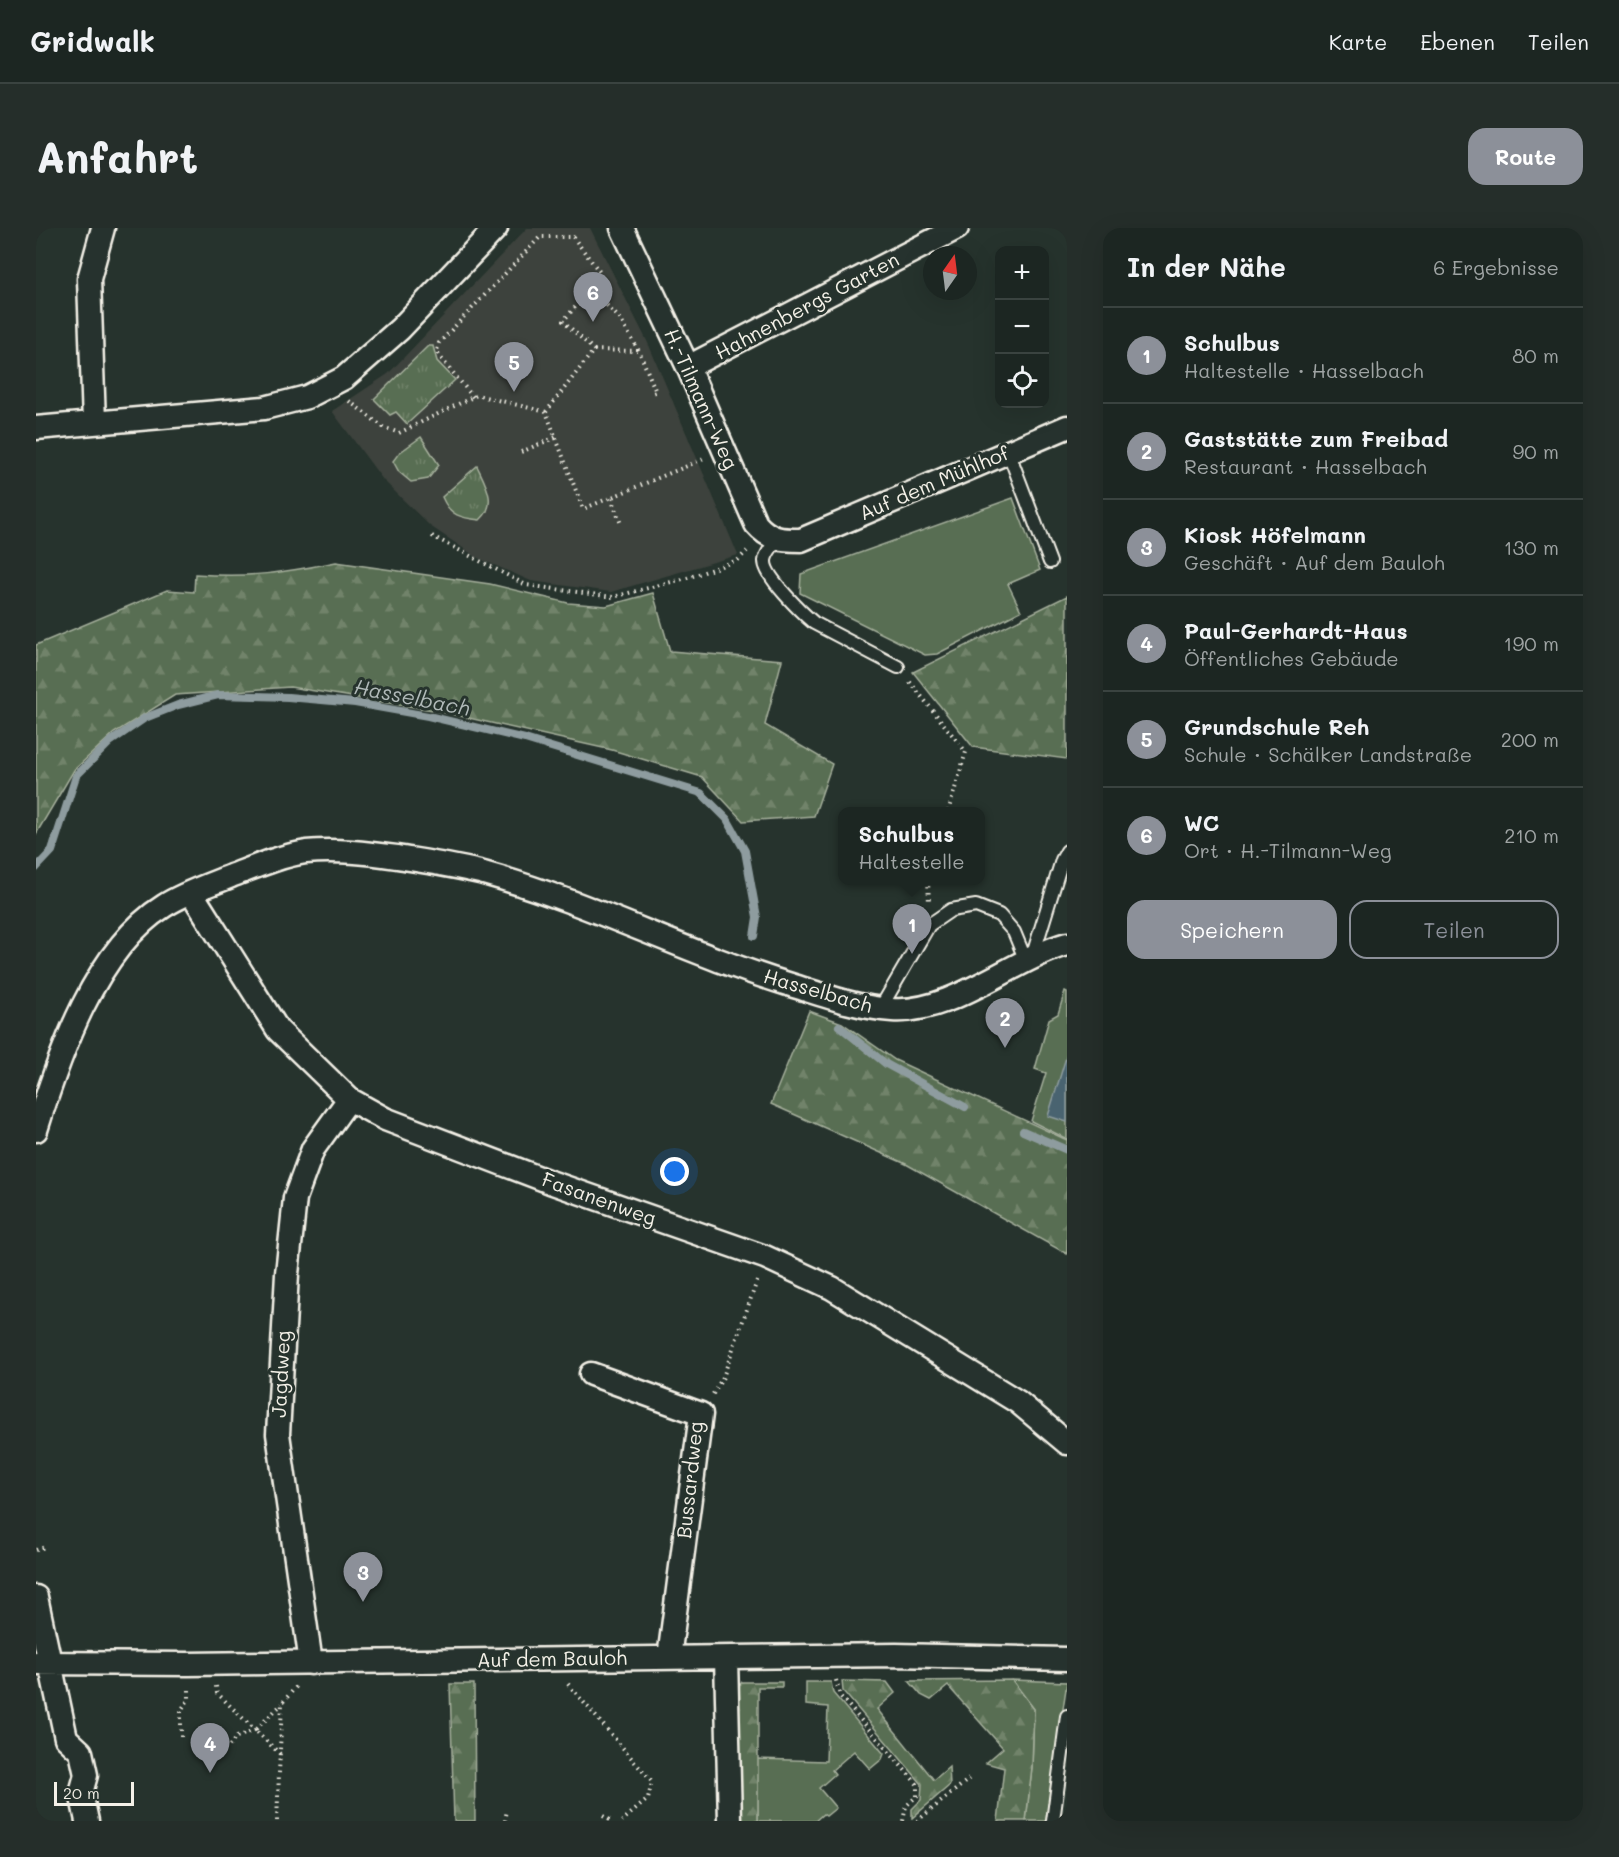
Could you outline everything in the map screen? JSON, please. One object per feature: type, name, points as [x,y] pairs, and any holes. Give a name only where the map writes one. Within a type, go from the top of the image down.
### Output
[{"type":"street","points":[[94,423],[89,279],[103,228]]},
{"type":"street","points":[[36,428],[264,408],[307,397],[344,378],[400,329],[496,228]]},
{"type":"street","name":"H.-Tilmann-Weg","points":[[622,228],[688,367],[756,524],[770,537]]},
{"type":"street","name":"Hahnenbergs Garten","points":[[688,367],[957,228]]},
{"type":"street","name":"Auf dem Mühlhof","points":[[770,537],[801,540],[1067,427]]},
{"type":"street","name":"Hasselbach","points":[[36,1130],[54,1072],[80,1011],[129,936],[163,907],[191,892],[277,858],[307,852],[344,852],[439,863],[520,885],[766,978],[879,1009],[908,1010],[944,1000],[1029,959],[1067,944]]},
{"type":"street","name":"Fasanenweg","points":[[191,892],[278,1030],[349,1099],[385,1119],[550,1182],[765,1257],[832,1287],[1018,1402],[1067,1443]]},
{"type":"street","name":"Jagdweg","points":[[304,1663],[278,1434],[287,1274],[295,1198],[313,1149],[349,1099]]},
{"type":"street","name":"Bussardweg","points":[[591,1374],[701,1414],[669,1658]]},
{"type":"street","points":[[36,1597],[43,1663],[66,1738],[81,1752],[86,1775],[81,1794],[87,1821]]},
{"type":"street","name":"Auf dem Bauloh","points":[[43,1663],[304,1663],[962,1655],[1067,1659]]},
{"type":"street","points":[[726,1658],[730,1821]]},
{"type":"lane","points":[[1008,451],[1050,562]]},
{"type":"lane","points":[[770,537],[765,559],[766,570],[802,614],[814,623],[898,667]]},
{"type":"lane","points":[[1029,959],[1067,851]]},
{"type":"lane","points":[[879,1009],[930,925],[951,910],[976,906],[999,915],[1014,932],[1029,959]]},
{"type":"lane","points":[[1053,1821],[1067,1716]]},
{"type":"path","points":[[473,397],[441,358],[437,351],[439,343],[540,237],[573,237],[602,275],[563,321],[594,350],[639,351]]},
{"type":"path","points":[[591,289],[620,319],[639,351],[656,392],[650,394]]},
{"type":"path","points":[[546,412],[594,350]]},
{"type":"path","points":[[352,404],[383,427],[399,433],[477,395],[546,412]]},
{"type":"path","points":[[546,412],[583,509],[724,451]]},
{"type":"path","points":[[521,452],[556,437]]},
{"type":"path","points":[[611,498],[621,524]]},
{"type":"path","points":[[432,536],[526,585],[613,597],[687,578],[738,560],[770,537]]},
{"type":"path","points":[[898,667],[966,752],[950,807]]},
{"type":"path","points":[[701,1414],[723,1377],[765,1257]]},
{"type":"path","points":[[36,1551],[45,1547]]},
{"type":"path","points":[[830,1656],[840,1696],[916,1784],[917,1796],[906,1806],[903,1821]]},
{"type":"path","points":[[569,1659],[568,1685],[652,1782],[648,1799],[622,1821]]},
{"type":"path","points":[[228,1747],[237,1737],[255,1730],[298,1686],[304,1663]]},
{"type":"path","points":[[181,1737],[181,1710],[189,1699],[188,1664]]},
{"type":"path","points":[[217,1693],[280,1754]]},
{"type":"path","points":[[277,1821],[282,1703]]},
{"type":"path","points":[[917,1821],[969,1779]]},
{"type":"path","points":[[505,1821],[507,1810]]},
{"type":"path","points":[[603,1816],[612,1821]]},
{"type":"shaded area","points":[[527,228],[590,228],[648,343],[738,555],[611,592],[531,581],[478,558],[430,526],[383,480],[332,411],[388,374]]},
{"type":"green space","points":[[428,346],[433,346],[437,361],[455,380],[407,424],[396,412],[390,415],[374,399]]},
{"type":"green space","points":[[421,437],[439,465],[428,479],[411,482],[399,472],[393,461],[399,453]]},
{"type":"green space","points":[[477,466],[489,494],[488,507],[480,520],[457,515],[442,497]]},
{"type":"green space","points":[[1013,498],[1040,570],[1008,584],[1021,611],[937,654],[925,655],[800,593],[801,574]]},
{"type":"green space","points":[[336,562],[490,584],[568,603],[606,606],[653,593],[670,651],[782,660],[765,725],[832,764],[814,816],[743,821],[702,777],[612,750],[433,710],[290,687],[175,695],[114,733],[74,770],[36,834],[36,645],[167,590],[194,592],[195,574],[266,574]]},
{"type":"green space","points":[[1067,596],[1067,759],[973,747],[913,672]]},
{"type":"green space","points":[[1065,991],[1067,992],[1067,1139],[1031,1121],[1046,1073],[1035,1069],[1049,1019],[1058,1014]]},
{"type":"green space","points":[[809,1011],[842,1023],[895,1060],[1067,1140],[1067,1254],[906,1164],[771,1104]]},
{"type":"green space","points":[[1012,1680],[1067,1682],[1046,1821],[1026,1821],[1032,1767],[1034,1709]]},
{"type":"green space","points":[[1012,1680],[1034,1709],[1032,1767],[1026,1821],[998,1821],[1004,1768],[986,1763],[1003,1748],[948,1686],[931,1700],[921,1695],[909,1681]]},
{"type":"green space","points":[[842,1681],[887,1682],[895,1693],[877,1709],[934,1780],[949,1767],[950,1785],[912,1818],[912,1809],[921,1800],[922,1784],[843,1691]]},
{"type":"green space","points":[[742,1682],[782,1682],[782,1687],[758,1687],[758,1821],[736,1821],[733,1696]]},
{"type":"green space","points":[[806,1682],[831,1682],[833,1693],[884,1754],[882,1759],[870,1769],[854,1751],[832,1770],[835,1774],[819,1788],[836,1808],[826,1816],[823,1814],[815,1821],[758,1821],[757,1759],[826,1761],[828,1707],[806,1705]]},
{"type":"green space","points":[[450,1684],[474,1684],[475,1821],[454,1821]]},
{"type":"water","points":[[1067,1054],[1067,1122],[1048,1116]]},
{"type":"waterway","name":"Hasselbach","points":[[36,868],[52,851],[76,776],[110,742],[145,718],[178,705],[218,695],[288,697],[355,703],[428,716],[525,739],[701,793],[727,819],[745,851],[757,917],[754,936]]},
{"type":"waterway","name":"Hasselbach","points":[[839,1026],[886,1064],[965,1107]]},
{"type":"waterway","name":"Hasselbach","points":[[1023,1131],[1067,1150]]},
{"type":"place","name":"WC","points":[[593,322]]},
{"type":"place","name":"Grundschule Reh","points":[[514,392]]},
{"type":"place","name":"Schulbus","points":[[912,954]]},
{"type":"place","name":"Gaststätte zum Freibad","points":[[1005,1048]]},
{"type":"place","name":"Kiosk Höfelmann","points":[[363,1602]]},
{"type":"place","name":"Paul-Gerhardt-Haus","points":[[210,1773]]}]
